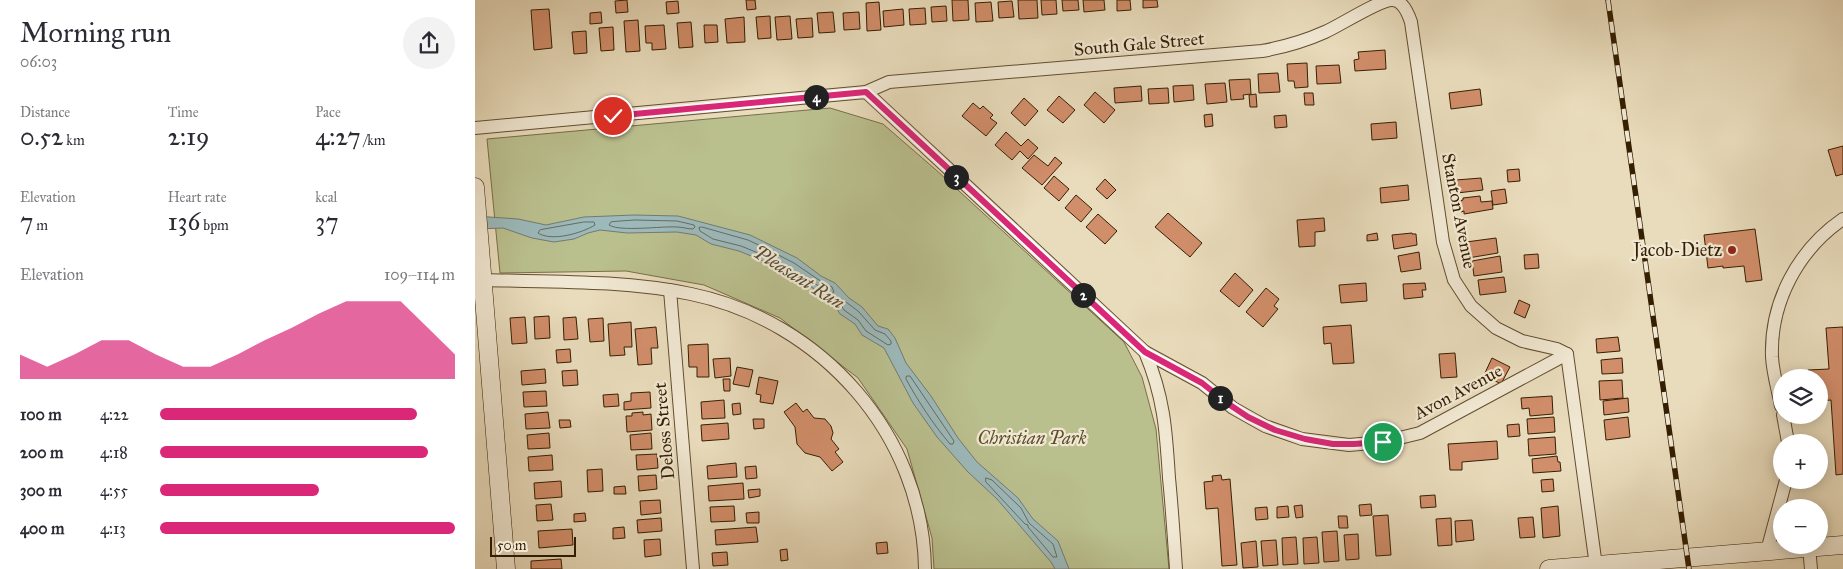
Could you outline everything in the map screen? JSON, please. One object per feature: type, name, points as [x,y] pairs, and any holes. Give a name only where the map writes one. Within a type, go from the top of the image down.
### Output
[{"type":"main road","points":[[475,193],[506,569]]},
{"type":"main road","points":[[1828,545],[1843,544]]},
{"type":"main road","points":[[1549,569],[1773,550]]},
{"type":"street","name":"South Gale Street","points":[[866,92],[889,82],[1262,51],[1293,44],[1323,33],[1390,0],[1397,1],[1404,8]]},
{"type":"street","name":"Stanton Avenue","points":[[1404,8],[1411,22],[1443,242],[1454,280],[1471,306],[1496,328],[1522,341],[1557,349],[1567,354]]},
{"type":"street","points":[[475,128],[866,92],[1145,352],[1159,392],[1164,414],[1176,569]]},
{"type":"street","points":[[1774,369],[1772,357],[1774,325],[1780,303],[1795,270],[1807,251],[1843,219]]},
{"type":"street","points":[[483,280],[615,284],[670,290],[701,296],[727,304],[765,320],[815,351],[853,387],[870,408],[898,454],[908,479],[920,520],[925,569]]},
{"type":"street","name":"Deloss Street","points":[[670,290],[693,569]]},
{"type":"street","name":"Avon Avenue","points":[[1145,352],[1202,383],[1233,408],[1265,426],[1305,439],[1349,445],[1383,442],[1419,433],[1567,354]]},
{"type":"street","points":[[1567,354],[1596,566]]},
{"type":"street","points":[[1767,551],[1784,489]]},
{"type":"street","points":[[1810,554],[1811,569]]},
{"type":"green space","name":"Christian Park","points":[[830,108],[883,124],[935,169],[1124,342],[1142,377],[1156,429],[1169,569],[934,569],[932,538],[907,449],[858,378],[780,318],[704,285],[626,271],[500,273],[487,139]]},
{"type":"water","name":"Pleasant Run","points":[[475,216],[518,219],[546,225],[584,217],[678,216],[750,235],[797,258],[821,276],[835,283],[849,298],[862,307],[878,326],[888,329],[895,338],[906,363],[931,396],[958,438],[977,462],[1018,498],[1033,519],[1058,541],[1069,569],[1055,569],[997,499],[967,471],[937,437],[913,403],[884,348],[862,335],[855,324],[840,314],[831,299],[778,267],[739,251],[711,244],[696,235],[677,232],[627,233],[600,230],[574,239],[554,242],[532,238],[503,228],[475,229]]},
{"type":"building","points":[[627,0],[628,12],[616,13],[615,1]]},
{"type":"building","points":[[746,0],[755,0],[756,9],[747,10]]},
{"type":"building","points":[[952,0],[968,0],[969,20],[953,21]]},
{"type":"building","points":[[1018,0],[1037,0],[1038,18],[1019,19]]},
{"type":"building","points":[[1041,0],[1056,0],[1057,14],[1042,15]]},
{"type":"building","points":[[1062,0],[1078,0],[1079,10],[1063,11]]},
{"type":"building","points":[[1083,0],[1104,0],[1105,10],[1084,12]]},
{"type":"building","points":[[1117,0],[1130,0],[1131,10],[1117,11]]},
{"type":"building","points":[[1143,0],[1157,0],[1158,7],[1143,8]]},
{"type":"building","points":[[678,1],[679,13],[667,14],[666,2]]},
{"type":"building","points":[[1012,1],[1014,17],[999,18],[998,2]]},
{"type":"building","points":[[879,2],[881,30],[867,31],[866,3]]},
{"type":"building","points":[[991,2],[993,21],[976,22],[975,3]]},
{"type":"building","points":[[946,6],[947,21],[932,22],[931,7]]},
{"type":"building","points":[[925,8],[926,24],[910,25],[909,9]]},
{"type":"building","points":[[549,9],[552,48],[534,50],[531,10]]},
{"type":"building","points":[[903,9],[904,25],[884,27],[883,11]]},
{"type":"building","points":[[601,12],[602,23],[590,24],[590,13]]},
{"type":"building","points":[[833,12],[835,32],[819,33],[817,13]]},
{"type":"building","points":[[859,12],[860,29],[844,30],[843,13]]},
{"type":"building","points":[[770,16],[771,38],[758,39],[756,17]]},
{"type":"building","points":[[790,16],[792,39],[777,40],[775,17]]},
{"type":"building","points":[[744,17],[745,42],[727,43],[725,19]]},
{"type":"building","points":[[812,18],[813,37],[798,38],[796,19]]},
{"type":"building","points":[[638,20],[640,51],[626,52],[624,21]]},
{"type":"building","points":[[691,22],[693,47],[679,48],[677,23]]},
{"type":"building","points":[[664,25],[666,49],[652,50],[652,43],[646,43],[645,26]]},
{"type":"building","points":[[704,25],[717,25],[718,42],[705,43]]},
{"type":"building","points":[[613,27],[614,50],[601,51],[599,28]]},
{"type":"building","points":[[586,31],[587,53],[574,54],[572,32]]},
{"type":"building","points":[[1385,50],[1386,69],[1355,71],[1354,60],[1359,59],[1358,52]]},
{"type":"building","points":[[1307,63],[1308,87],[1295,88],[1294,81],[1288,81],[1287,64]]},
{"type":"building","points":[[1339,65],[1341,83],[1317,84],[1316,66]]},
{"type":"building","points":[[1278,73],[1280,92],[1259,93],[1258,74]]},
{"type":"building","points":[[1250,79],[1251,94],[1243,95],[1244,99],[1231,100],[1229,80]]},
{"type":"building","points":[[1225,83],[1227,102],[1207,104],[1205,84]]},
{"type":"building","points":[[1193,85],[1194,100],[1174,102],[1173,86]]},
{"type":"building","points":[[1141,86],[1142,101],[1115,103],[1114,88]]},
{"type":"building","points":[[1168,88],[1169,103],[1149,104],[1148,89]]},
{"type":"building","points":[[1480,89],[1482,105],[1451,109],[1449,93]]},
{"type":"building","points":[[1095,92],[1115,110],[1104,123],[1084,105]]},
{"type":"building","points":[[1304,93],[1313,93],[1314,105],[1305,105]]},
{"type":"building","points":[[1256,94],[1257,107],[1250,107],[1249,95]]},
{"type":"building","points":[[1059,96],[1075,110],[1063,123],[1047,110]]},
{"type":"building","points":[[1024,98],[1038,111],[1025,126],[1011,113]]},
{"type":"building","points":[[973,103],[980,109],[983,106],[993,115],[990,118],[997,123],[986,136],[962,116]]},
{"type":"building","points":[[1212,114],[1213,126],[1205,127],[1204,115]]},
{"type":"building","points":[[1286,115],[1287,127],[1275,128],[1274,116]]},
{"type":"building","points":[[1396,122],[1397,138],[1372,140],[1371,124]]},
{"type":"building","points":[[1006,132],[1021,146],[1028,139],[1038,148],[1028,159],[1020,151],[1012,160],[995,145]]},
{"type":"building","points":[[1843,146],[1843,174],[1836,176],[1828,150]]},
{"type":"building","points":[[1034,155],[1048,166],[1055,157],[1062,163],[1042,185],[1022,168]]},
{"type":"building","points":[[1519,169],[1520,181],[1508,182],[1507,170]]},
{"type":"building","points":[[1054,176],[1069,189],[1059,201],[1044,188]]},
{"type":"building","points":[[1481,178],[1483,190],[1457,193],[1456,180]]},
{"type":"building","points":[[1105,179],[1116,190],[1107,199],[1096,189]]},
{"type":"building","points":[[1408,185],[1409,200],[1381,203],[1380,188]]},
{"type":"building","points":[[1505,189],[1507,203],[1493,205],[1491,191]]},
{"type":"building","points":[[1076,195],[1092,209],[1081,222],[1065,208]]},
{"type":"building","points":[[1480,196],[1481,202],[1492,201],[1493,209],[1464,214],[1464,211],[1461,212],[1459,201],[1463,200],[1463,198]]},
{"type":"building","points":[[1168,213],[1202,243],[1190,257],[1155,227]]},
{"type":"building","points":[[1098,214],[1117,231],[1105,244],[1086,227]]},
{"type":"building","points":[[1324,218],[1325,231],[1315,232],[1315,246],[1299,247],[1297,220]]},
{"type":"building","name":"Jacob-Dietz","points":[[1755,229],[1762,280],[1746,282],[1744,266],[1708,268],[1704,235]]},
{"type":"building","points":[[1377,233],[1378,240],[1367,241],[1367,235]]},
{"type":"building","points":[[1416,234],[1417,245],[1394,249],[1392,235]]},
{"type":"building","points":[[1496,238],[1498,253],[1468,258],[1466,242]]},
{"type":"building","points":[[1419,252],[1421,269],[1401,272],[1398,256]]},
{"type":"building","points":[[1538,254],[1539,268],[1525,269],[1524,255]]},
{"type":"building","points":[[1500,256],[1502,272],[1474,276],[1472,261]]},
{"type":"building","points":[[1235,273],[1253,290],[1239,307],[1220,291]]},
{"type":"building","points":[[1504,277],[1506,292],[1480,295],[1478,280]]},
{"type":"building","points":[[1366,283],[1367,301],[1341,303],[1339,285]]},
{"type":"building","points":[[1425,283],[1426,290],[1422,290],[1423,297],[1404,299],[1403,284]]},
{"type":"building","points":[[1266,288],[1279,299],[1274,306],[1278,309],[1263,327],[1246,312]]},
{"type":"building","points":[[1519,300],[1530,305],[1525,318],[1514,313]]},
{"type":"building","points":[[549,316],[550,338],[535,339],[534,317]]},
{"type":"building","points":[[525,317],[527,343],[512,344],[510,318]]},
{"type":"building","points":[[576,317],[578,339],[564,340],[563,318]]},
{"type":"building","points":[[603,318],[604,341],[590,342],[588,319]]},
{"type":"building","points":[[631,322],[632,347],[624,347],[625,355],[610,356],[608,324]]},
{"type":"building","points":[[1351,325],[1354,363],[1333,364],[1331,343],[1324,344],[1323,327]]},
{"type":"building","points":[[656,327],[658,348],[651,348],[652,364],[638,365],[635,329]]},
{"type":"building","points":[[1843,327],[1843,474],[1836,475],[1831,400],[1828,400],[1829,369],[1826,328]]},
{"type":"building","points":[[1618,337],[1620,351],[1597,353],[1596,339]]},
{"type":"building","points":[[708,344],[709,377],[697,377],[697,367],[689,367],[688,345]]},
{"type":"building","points":[[570,349],[571,362],[557,363],[556,350]]},
{"type":"building","points":[[1455,353],[1457,377],[1441,378],[1439,354]]},
{"type":"building","points":[[730,358],[731,376],[715,378],[713,359]]},
{"type":"building","points":[[1492,358],[1510,367],[1501,384],[1484,375]]},
{"type":"building","points":[[1622,358],[1623,373],[1602,374],[1601,360]]},
{"type":"building","points":[[737,367],[753,370],[749,387],[733,384]]},
{"type":"building","points":[[545,369],[546,383],[522,385],[521,371]]},
{"type":"building","points":[[577,370],[578,385],[563,386],[562,371]]},
{"type":"building","points":[[759,377],[778,381],[773,404],[760,402],[761,395],[756,394]]},
{"type":"building","points":[[723,379],[730,379],[730,391],[724,391]]},
{"type":"building","points":[[1622,380],[1623,398],[1600,400],[1599,381]]},
{"type":"building","points":[[546,391],[547,406],[524,407],[523,392]]},
{"type":"building","points":[[650,392],[651,408],[624,410],[624,402],[631,401],[631,393]]},
{"type":"building","points":[[618,394],[619,406],[604,407],[603,395]]},
{"type":"building","points":[[1552,396],[1553,414],[1530,416],[1529,408],[1522,409],[1521,398]]},
{"type":"building","points":[[1628,398],[1629,412],[1604,415],[1603,401]]},
{"type":"building","points":[[724,400],[725,418],[702,419],[701,402]]},
{"type":"building","points":[[740,403],[741,414],[733,415],[732,404]]},
{"type":"building","points":[[796,403],[803,412],[807,409],[814,418],[825,419],[831,426],[833,433],[831,439],[839,449],[835,452],[843,462],[832,471],[820,457],[805,453],[797,444],[795,427],[784,412]]},
{"type":"building","points":[[548,412],[550,428],[526,429],[525,414]]},
{"type":"building","points":[[643,412],[643,415],[651,414],[652,430],[627,432],[626,416],[632,416],[632,413]]},
{"type":"building","points":[[1554,417],[1555,432],[1528,434],[1527,419]]},
{"type":"building","points":[[1628,417],[1630,437],[1606,440],[1604,420]]},
{"type":"building","points":[[753,419],[764,419],[764,428],[754,429]]},
{"type":"building","points":[[559,420],[570,420],[571,427],[560,428]]},
{"type":"building","points":[[728,423],[729,439],[702,441],[701,425]]},
{"type":"building","points":[[1519,424],[1520,436],[1508,437],[1507,425]]},
{"type":"building","points":[[549,433],[550,448],[528,449],[527,435]]},
{"type":"building","points":[[651,433],[652,449],[631,450],[630,435]]},
{"type":"building","points":[[1555,437],[1556,454],[1529,456],[1528,439]]},
{"type":"building","points":[[1497,441],[1498,459],[1462,462],[1462,470],[1450,470],[1448,444]]},
{"type":"building","points":[[657,454],[658,468],[637,470],[636,455]]},
{"type":"building","points":[[552,455],[553,470],[529,471],[528,457]]},
{"type":"building","points":[[1557,456],[1561,471],[1533,473],[1532,459]]},
{"type":"building","points":[[736,463],[737,477],[708,479],[707,466]]},
{"type":"building","points":[[756,466],[757,478],[746,479],[745,467]]},
{"type":"building","points":[[602,469],[603,491],[588,492],[587,470]]},
{"type":"building","points":[[656,475],[657,489],[639,491],[638,476]]},
{"type":"building","points":[[1221,475],[1222,480],[1230,479],[1237,565],[1222,566],[1218,508],[1206,509],[1204,482],[1213,481],[1212,476]]},
{"type":"building","points":[[1553,479],[1554,491],[1542,492],[1541,480]]},
{"type":"building","points":[[561,481],[562,497],[535,499],[534,483]]},
{"type":"building","points":[[743,483],[744,499],[709,501],[708,486]]},
{"type":"building","points":[[625,486],[626,494],[614,494],[614,487]]},
{"type":"building","points":[[760,489],[760,496],[749,498],[748,490]]},
{"type":"building","points":[[1435,495],[1436,507],[1421,508],[1420,496]]},
{"type":"building","points":[[660,500],[661,513],[641,515],[640,501]]},
{"type":"building","points":[[551,504],[553,520],[537,521],[536,505]]},
{"type":"building","points":[[1371,504],[1372,515],[1360,516],[1359,505]]},
{"type":"building","points":[[1302,505],[1303,517],[1296,518],[1294,506]]},
{"type":"building","points":[[734,506],[735,521],[711,522],[710,507]]},
{"type":"building","points":[[1288,506],[1289,517],[1277,518],[1277,507]]},
{"type":"building","points":[[1558,506],[1560,536],[1543,538],[1541,508]]},
{"type":"building","points":[[1267,507],[1268,519],[1256,520],[1255,508]]},
{"type":"building","points":[[759,512],[759,523],[747,523],[746,513]]},
{"type":"building","points":[[585,513],[586,521],[574,522],[574,514]]},
{"type":"building","points":[[1388,515],[1391,555],[1376,556],[1373,516]]},
{"type":"building","points":[[1338,516],[1347,516],[1348,528],[1339,528]]},
{"type":"building","points":[[1533,517],[1535,537],[1520,538],[1518,518]]},
{"type":"building","points":[[661,518],[662,531],[638,533],[637,520]]},
{"type":"building","points":[[1451,518],[1452,545],[1438,546],[1436,519]]},
{"type":"building","points":[[1472,520],[1474,540],[1456,542],[1455,521]]},
{"type":"building","points":[[624,527],[625,538],[613,539],[613,528]]},
{"type":"building","points":[[756,527],[758,542],[716,545],[715,530]]},
{"type":"building","points":[[572,529],[573,545],[539,548],[538,531]]},
{"type":"building","points":[[1337,531],[1339,561],[1324,562],[1322,532]]},
{"type":"building","points":[[1358,534],[1359,559],[1346,560],[1344,535]]},
{"type":"building","points":[[1296,537],[1298,564],[1283,565],[1282,538]]},
{"type":"building","points":[[1317,537],[1319,563],[1304,564],[1303,538]]},
{"type":"building","points":[[660,539],[661,555],[645,557],[644,540]]},
{"type":"building","points":[[1276,540],[1278,565],[1263,566],[1261,541]]},
{"type":"building","points":[[1256,541],[1258,567],[1243,568],[1241,543]]},
{"type":"building","points":[[887,542],[888,553],[877,554],[876,543]]},
{"type":"building","points":[[787,549],[788,560],[781,561],[780,550]]},
{"type":"building","points":[[727,552],[728,565],[713,566],[712,553]]},
{"type":"building","points":[[561,559],[562,569],[531,569],[531,561]]},
{"type":"railway","points":[[1608,0],[1689,569]]},
{"type":"place","name":"Jacob-Dietz","points":[[1732,250]]},
{"type":"route","points":[[613,116],[866,92],[1145,352],[1202,383],[1233,408],[1248,417],[1275,430],[1291,436],[1333,444],[1383,442]]}]
